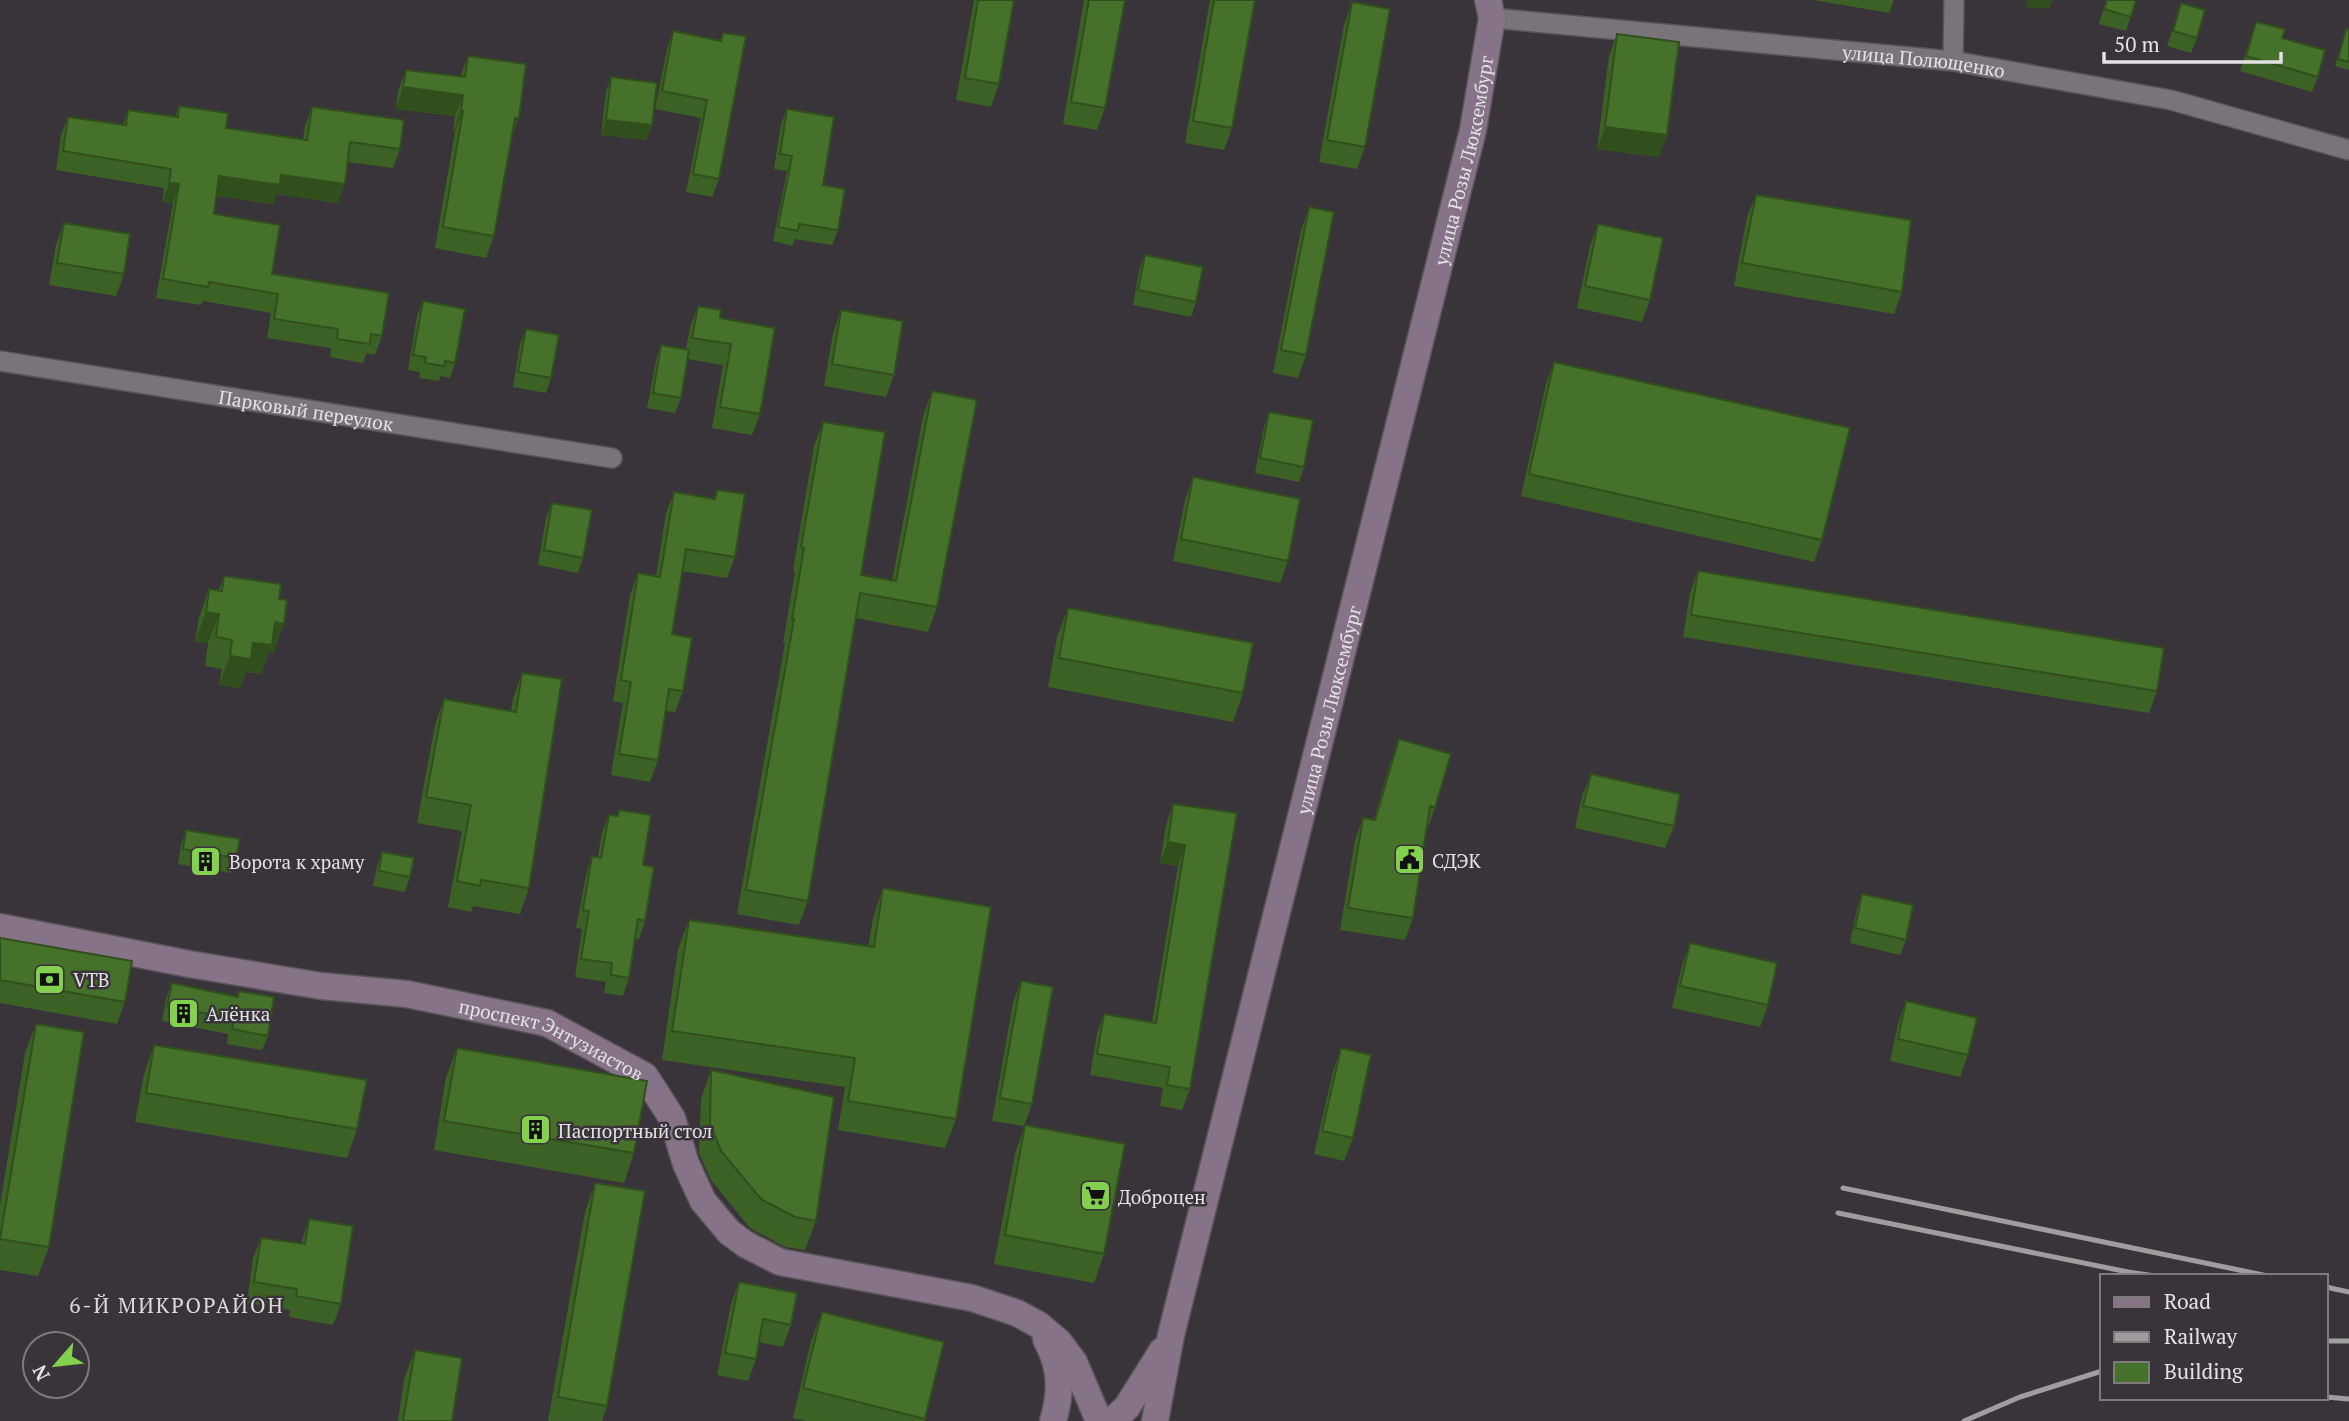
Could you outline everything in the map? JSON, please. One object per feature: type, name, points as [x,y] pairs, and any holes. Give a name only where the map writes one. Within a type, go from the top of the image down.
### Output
[{"type":"main road","name":"улица Розы Люксембург","points":[[1155,1421],[1171,1335],[1474,130],[1490,9]]},
{"type":"main road","name":"проспект Энтузиастов","points":[[0,927],[229,971],[321,986],[407,994],[547,1023],[645,1076],[673,1118],[686,1164],[703,1201],[729,1232],[761,1254],[780,1262],[995,1304],[1039,1325],[1059,1342],[1074,1362],[1099,1421]]},
{"type":"main road","points":[[1039,1325],[1057,1362],[1060,1376],[1053,1421]]},
{"type":"main road","points":[[1112,1421],[1127,1407],[1171,1335]]},
{"type":"street","points":[[1953,61],[1954,0]]},
{"type":"street","name":"улица Полющенко","points":[[1490,9],[1953,61],[2171,100],[2349,150]]},
{"type":"street","name":"Парковый переулок","points":[[0,361],[612,458]]},
{"type":"building","points":[[978,0],[1014,0],[999,84],[965,78]]},
{"type":"building","points":[[1089,0],[1125,0],[1105,108],[1071,102]]},
{"type":"building","points":[[1214,0],[1255,0],[1232,128],[1193,121]]},
{"type":"building","points":[[2107,0],[2136,0],[2131,17],[2104,9]]},
{"type":"building","points":[[1352,2],[1390,9],[1365,147],[1327,140]]},
{"type":"building","points":[[2181,3],[2205,10],[2197,38],[2173,31]]},
{"type":"building","points":[[2256,22],[2285,29],[2282,38],[2325,50],[2318,77],[2246,56]]},
{"type":"building","points":[[2346,29],[2349,30],[2349,62],[2338,59]]},
{"type":"building","points":[[673,31],[721,41],[723,33],[746,36],[719,179],[693,174],[707,100],[662,91]]},
{"type":"building","points":[[1617,34],[1679,42],[1667,135],[1605,127]]},
{"type":"building","points":[[468,56],[526,64],[519,118],[515,118],[494,236],[443,227],[463,111],[463,95],[403,87],[406,70],[465,77]]},
{"type":"building","points":[[611,77],[657,83],[652,125],[606,120]]},
{"type":"building","points":[[179,106],[228,113],[226,128],[307,140],[312,107],[404,120],[400,149],[350,142],[345,184],[281,175],[280,185],[219,176],[214,214],[280,225],[272,274],[389,293],[382,336],[371,334],[370,344],[337,339],[338,329],[274,319],[278,294],[209,282],[208,287],[163,279],[179,184],[169,183],[171,169],[63,151],[68,117],[126,125],[128,110],[178,117]]},
{"type":"building","points":[[787,109],[834,117],[823,185],[845,189],[838,230],[799,224],[798,231],[778,227],[792,156],[780,154]]},
{"type":"building","points":[[1756,195],[1911,220],[1902,292],[1742,263]]},
{"type":"building","points":[[1309,207],[1334,212],[1306,355],[1281,350]]},
{"type":"building","points":[[64,223],[130,234],[124,274],[57,263]]},
{"type":"building","points":[[1598,224],[1663,238],[1650,300],[1585,286]]},
{"type":"building","points":[[1145,255],[1203,267],[1196,302],[1138,290]]},
{"type":"building","points":[[423,301],[465,309],[455,363],[445,361],[444,366],[425,363],[426,357],[413,355]]},
{"type":"building","points":[[698,306],[721,310],[720,318],[775,328],[760,414],[720,407],[731,344],[692,338]]},
{"type":"building","points":[[841,310],[903,321],[894,375],[832,364]]},
{"type":"building","points":[[526,329],[559,335],[551,378],[518,372]]},
{"type":"building","points":[[661,345],[689,350],[681,398],[653,393]]},
{"type":"building","points":[[1554,362],[1850,428],[1822,540],[1529,474]]},
{"type":"building","points":[[932,391],[977,400],[937,607],[860,593],[808,901],[746,890],[794,619],[804,548],[801,547],[823,422],[885,432],[861,575],[896,581]]},
{"type":"building","points":[[1269,412],[1313,420],[1304,467],[1260,458]]},
{"type":"building","points":[[1193,477],[1300,499],[1288,561],[1181,539]]},
{"type":"building","points":[[717,490],[745,494],[735,557],[686,549],[672,634],[692,638],[683,691],[669,689],[658,760],[619,754],[631,682],[621,680],[638,573],[660,577],[674,492],[715,499]]},
{"type":"building","points":[[552,503],[592,510],[583,558],[544,550]]},
{"type":"building","points":[[1698,571],[2164,648],[2157,691],[1691,615]]},
{"type":"building","points":[[224,576],[281,584],[279,599],[287,600],[284,624],[275,622],[272,645],[253,643],[251,659],[230,656],[232,640],[216,637],[219,614],[206,612],[209,589],[222,591]]},
{"type":"building","points":[[1068,608],[1253,643],[1243,693],[1059,658]]},
{"type":"building","points":[[522,673],[562,679],[529,888],[481,880],[480,886],[457,881],[471,805],[426,797],[444,699],[516,712]]},
{"type":"building","points":[[1399,739],[1451,754],[1435,808],[1430,806],[1413,918],[1348,908],[1363,818],[1375,820]]},
{"type":"building","points":[[1591,774],[1680,794],[1674,826],[1583,806]]},
{"type":"building","points":[[1173,804],[1237,813],[1190,1089],[1167,1085],[1170,1067],[1097,1054],[1104,1014],[1156,1023],[1185,845],[1168,842]]},
{"type":"building","points":[[619,810],[651,815],[643,865],[654,867],[645,921],[638,919],[629,978],[611,975],[612,963],[581,959],[589,911],[583,910],[592,856],[601,858],[609,815],[618,816]]},
{"type":"building","points":[[186,830],[240,839],[236,858],[183,849]]},
{"type":"building","points":[[382,852],[414,858],[410,877],[379,871]]},
{"type":"building","points":[[883,888],[991,907],[956,1119],[848,1101],[855,1058],[672,1031],[689,920],[874,947]]},
{"type":"building","points":[[1862,894],[1913,905],[1906,940],[1855,928]]},
{"type":"building","points":[[0,938],[132,961],[125,1002],[0,980]]},
{"type":"building","points":[[1690,943],[1777,963],[1768,1005],[1680,986]]},
{"type":"building","points":[[1021,981],[1053,987],[1032,1104],[1000,1098]]},
{"type":"building","points":[[172,983],[238,997],[239,991],[274,997],[268,1036],[232,1029],[234,1019],[167,1006]]},
{"type":"building","points":[[1906,1001],[1977,1018],[1968,1055],[1898,1039]]},
{"type":"building","points":[[36,1024],[84,1032],[49,1247],[0,1239]]},
{"type":"building","points":[[154,1045],[367,1080],[357,1129],[146,1093]]},
{"type":"building","points":[[457,1048],[647,1081],[634,1153],[444,1121]]},
{"type":"building","points":[[1341,1048],[1371,1055],[1353,1138],[1322,1131]]},
{"type":"building","points":[[711,1070],[834,1097],[816,1221],[795,1217],[761,1199],[721,1151],[710,1124]]},
{"type":"building","points":[[1025,1125],[1125,1144],[1104,1254],[1005,1235]]},
{"type":"building","points":[[595,1183],[645,1191],[607,1406],[558,1397]]},
{"type":"building","points":[[309,1219],[353,1226],[341,1304],[296,1296],[297,1289],[254,1282],[261,1238],[305,1244]]},
{"type":"building","points":[[739,1282],[797,1293],[791,1325],[763,1319],[756,1359],[725,1353]]},
{"type":"building","points":[[822,1312],[944,1342],[925,1419],[803,1388]]},
{"type":"building","points":[[415,1350],[462,1358],[452,1421],[403,1421]]},
{"type":"railway","points":[[1843,1188],[2258,1274]]},
{"type":"railway","points":[[1838,1213],[2142,1274]]},
{"type":"railway","points":[[2328,1287],[2349,1292]]},
{"type":"railway","points":[[2328,1341],[2349,1341]]},
{"type":"railway","points":[[1964,1421],[2020,1397],[2100,1372]]},
{"type":"railway","points":[[2328,1397],[2349,1399]]},
{"type":"place","name":"СДЭК","points":[[1409,860]]},
{"type":"place","name":"Ворота к храму","points":[[206,861]]},
{"type":"place","name":"VTB","points":[[50,979]]},
{"type":"place","name":"Алёнка","points":[[183,1013]]},
{"type":"place","name":"Паспортный стол","points":[[535,1130]]},
{"type":"place","name":"Доброцен","points":[[1095,1196]]},
{"type":"district","name":"6-Й МИКРОРАЙОН","points":[[177,1305]]}]
